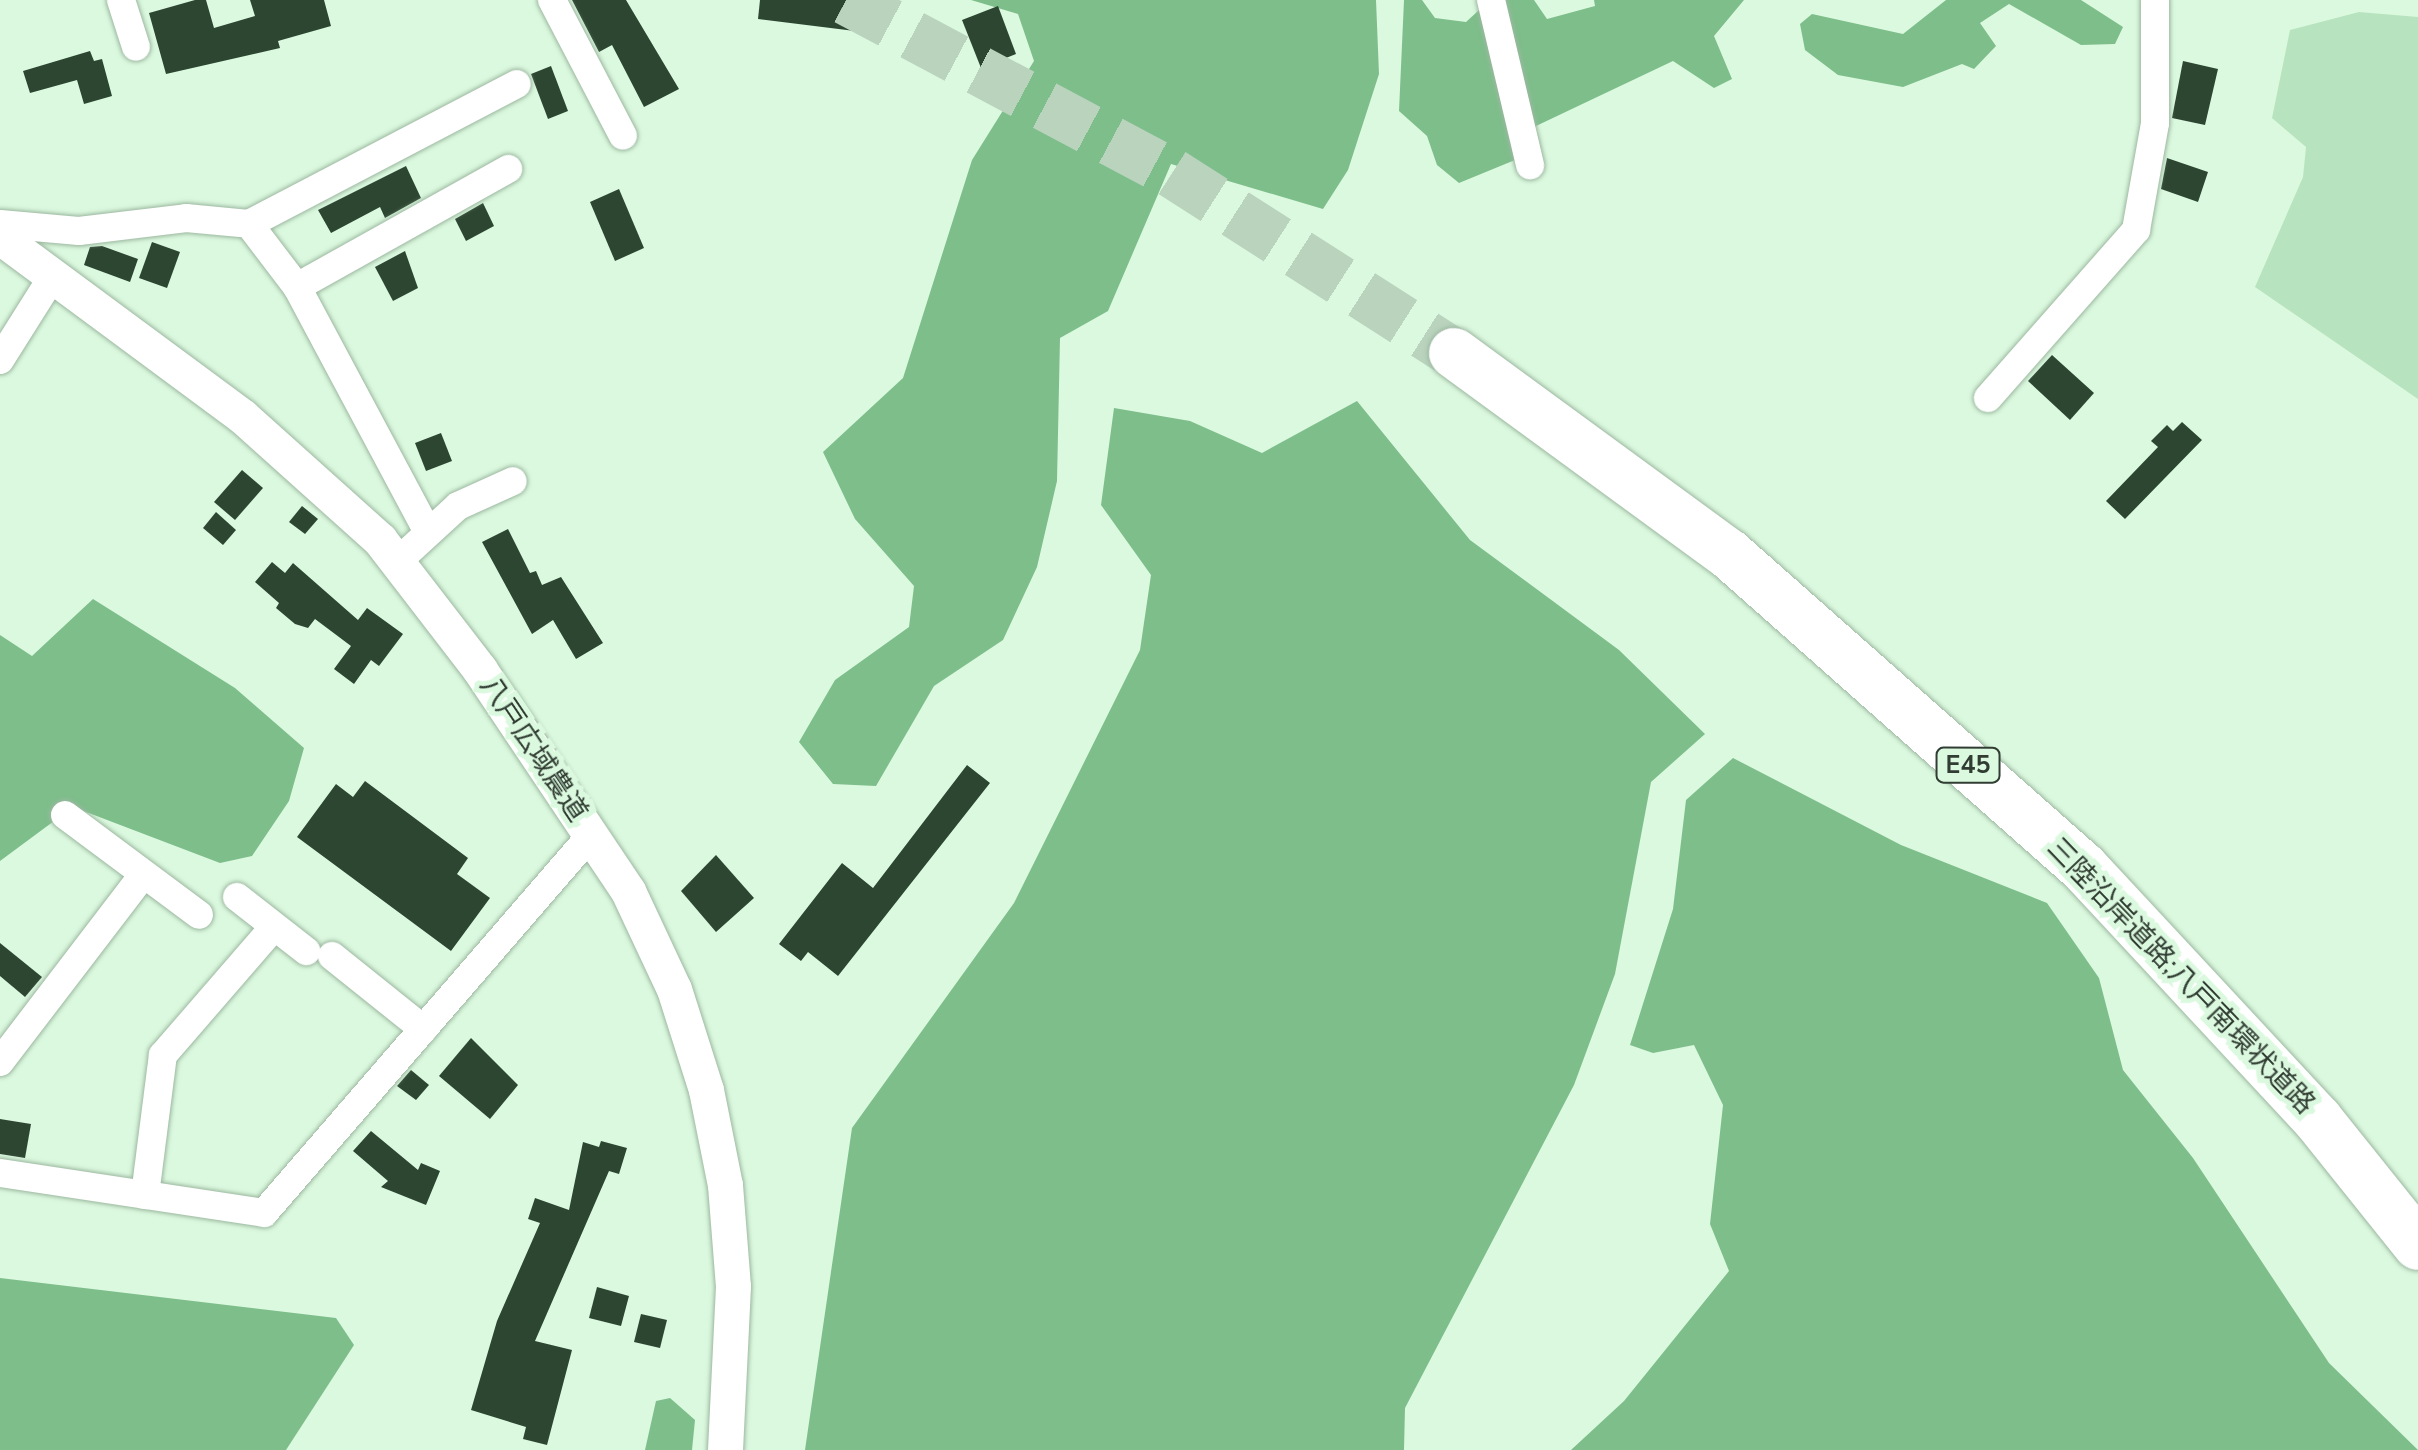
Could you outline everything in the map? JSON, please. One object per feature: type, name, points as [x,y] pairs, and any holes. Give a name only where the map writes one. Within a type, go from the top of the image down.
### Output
[{"type":"highway","name":"三陸沿岸道路;八戸南環状道路","points":[[1454,353],[1729,554],[2083,867],[2318,1120],[2418,1245]]},
{"type":"street","points":[[122,0],[136,47]]},
{"type":"street","points":[[552,0],[622,136]]},
{"type":"street","points":[[1491,0],[1530,165]]},
{"type":"street","points":[[1988,398],[2136,230],[2154,123],[2155,0]]},
{"type":"street","points":[[0,224],[79,231],[186,218],[249,224],[517,84]]},
{"type":"street","points":[[297,287],[508,168]]},
{"type":"street","points":[[249,224],[297,287],[426,529]]},
{"type":"street","name":"八戸広域農道","points":[[0,237],[243,417],[316,478],[398,561],[592,834],[674,989],[706,1090],[725,1185],[733,1286],[726,1450]]},
{"type":"street","points":[[0,360],[53,276]]},
{"type":"street","points":[[398,561],[426,529],[513,481]]},
{"type":"street","points":[[65,815],[199,915]]},
{"type":"street","points":[[0,1172],[264,1213],[592,834]]},
{"type":"street","points":[[0,1062],[143,875]]},
{"type":"street","points":[[237,897],[273,928],[319,954],[423,1029]]},
{"type":"street","points":[[145,1195],[162,1054],[273,928]]},
{"type":"green space","points":[[971,0],[1376,0],[1379,74],[1348,170],[1323,209],[1171,164],[1108,311],[1060,338],[1057,481],[1037,567],[1003,640],[934,686],[876,786],[833,784],[799,742],[835,680],[909,627],[914,586],[855,519],[823,452],[903,378],[972,160],[1034,61],[1018,14]]},
{"type":"green space","points":[[1404,0],[1422,0],[1435,18],[1466,22],[1490,0],[1534,0],[1547,19],[1595,6],[1594,0],[1744,0],[1714,36],[1732,79],[1714,88],[1673,61],[1536,126],[1515,160],[1459,183],[1437,165],[1427,136],[1399,111]]},
{"type":"green space","points":[[1946,0],[2081,0],[2123,27],[2115,44],[2081,45],[2009,4],[1980,23],[1996,46],[1974,69],[1962,64],[1903,87],[1838,75],[1805,50],[1800,24],[1812,14],[1903,34]]},
{"type":"green space","points":[[2359,12],[2418,17],[2418,399],[2255,287],[2303,177],[2306,147],[2272,118],[2290,30]]},
{"type":"green space","points":[[1357,401],[1470,540],[1619,650],[1705,734],[1651,782],[1615,974],[1574,1085],[1405,1408],[1404,1450],[805,1450],[852,1128],[1014,903],[1140,650],[1151,575],[1101,505],[1114,408],[1190,421],[1262,453]]},
{"type":"green space","points":[[93,599],[235,688],[304,748],[289,801],[252,856],[220,863],[73,807],[0,861],[0,635],[32,656]]},
{"type":"green space","points":[[1733,758],[1901,845],[2047,903],[2099,978],[2123,1070],[2193,1158],[2329,1363],[2418,1450],[1571,1450],[1624,1401],[1729,1271],[1710,1224],[1723,1105],[1694,1045],[1653,1053],[1630,1045],[1673,909],[1686,800]]},
{"type":"green space","points":[[0,1278],[336,1318],[354,1345],[286,1450],[0,1450]]},
{"type":"green space","points":[[670,1398],[695,1420],[692,1450],[645,1450],[656,1401]]},
{"type":"building","points":[[206,0],[214,28],[255,16],[250,0],[324,0],[331,26],[278,41],[280,48],[166,74],[149,13]]},
{"type":"building","points":[[572,0],[626,0],[679,89],[644,107],[612,45],[599,52]]},
{"type":"building","points":[[760,0],[883,0],[879,34],[758,19]]},
{"type":"building","points":[[998,6],[1016,54],[981,68],[962,20]]},
{"type":"building","points":[[90,51],[94,61],[102,59],[112,96],[84,104],[77,80],[30,93],[23,71]]},
{"type":"building","points":[[2183,61],[2218,69],[2205,125],[2172,118]]},
{"type":"building","points":[[551,66],[568,111],[548,119],[531,74]]},
{"type":"building","points":[[2167,158],[2208,172],[2198,202],[2161,189]]},
{"type":"building","points":[[406,166],[421,198],[385,218],[380,207],[331,233],[318,210]]},
{"type":"building","points":[[619,189],[644,248],[615,261],[590,202]]},
{"type":"building","points":[[483,203],[494,226],[466,241],[455,219]]},
{"type":"building","points":[[152,242],[180,252],[167,288],[139,278]]},
{"type":"building","points":[[102,246],[138,259],[130,282],[84,265],[90,247]]},
{"type":"building","points":[[405,251],[418,288],[393,301],[375,267]]},
{"type":"building","points":[[2052,355],[2094,393],[2070,420],[2028,381]]},
{"type":"building","points":[[2182,422],[2202,440],[2125,519],[2106,501],[2158,447],[2151,441],[2167,425],[2173,431]]},
{"type":"building","points":[[441,433],[452,461],[426,471],[415,443]]},
{"type":"building","points":[[242,470],[263,488],[235,520],[214,502]]},
{"type":"building","points":[[302,506],[318,519],[305,534],[289,522]]},
{"type":"building","points":[[216,512],[236,530],[223,545],[203,528]]},
{"type":"building","points":[[508,529],[530,573],[536,571],[542,585],[561,577],[603,643],[576,659],[553,620],[532,634],[482,542]]},
{"type":"building","points":[[272,562],[285,573],[293,563],[358,620],[367,608],[403,634],[379,666],[371,660],[354,684],[334,669],[351,646],[315,619],[308,628],[295,624],[255,582]]},
{"type":"building","points":[[967,765],[990,783],[838,976],[808,952],[801,961],[779,944],[842,863],[873,888]]},
{"type":"building","points":[[365,781],[468,858],[457,874],[490,898],[451,951],[297,837],[336,784],[353,797]]},
{"type":"building","points":[[716,855],[754,898],[716,932],[681,891]]},
{"type":"building","points":[[0,943],[42,977],[25,997],[0,976]]},
{"type":"building","points":[[471,1038],[518,1085],[490,1119],[439,1076]]},
{"type":"building","points":[[411,1070],[429,1085],[416,1100],[397,1086]]},
{"type":"building","points":[[0,1119],[31,1124],[25,1158],[0,1154]]},
{"type":"building","points":[[371,1131],[418,1170],[421,1163],[440,1171],[426,1205],[381,1187],[388,1181],[353,1151]]},
{"type":"building","points":[[601,1141],[627,1148],[619,1174],[609,1171],[535,1341],[572,1350],[547,1445],[523,1439],[526,1427],[471,1410],[497,1321],[540,1223],[528,1219],[535,1198],[569,1210],[583,1142],[599,1147]]},
{"type":"building","points":[[597,1287],[629,1296],[621,1326],[589,1318]]},
{"type":"building","points":[[641,1314],[667,1320],[660,1348],[634,1342]]},
{"type":"tunnel","points":[[846,0],[1172,173],[1454,353]]}]
